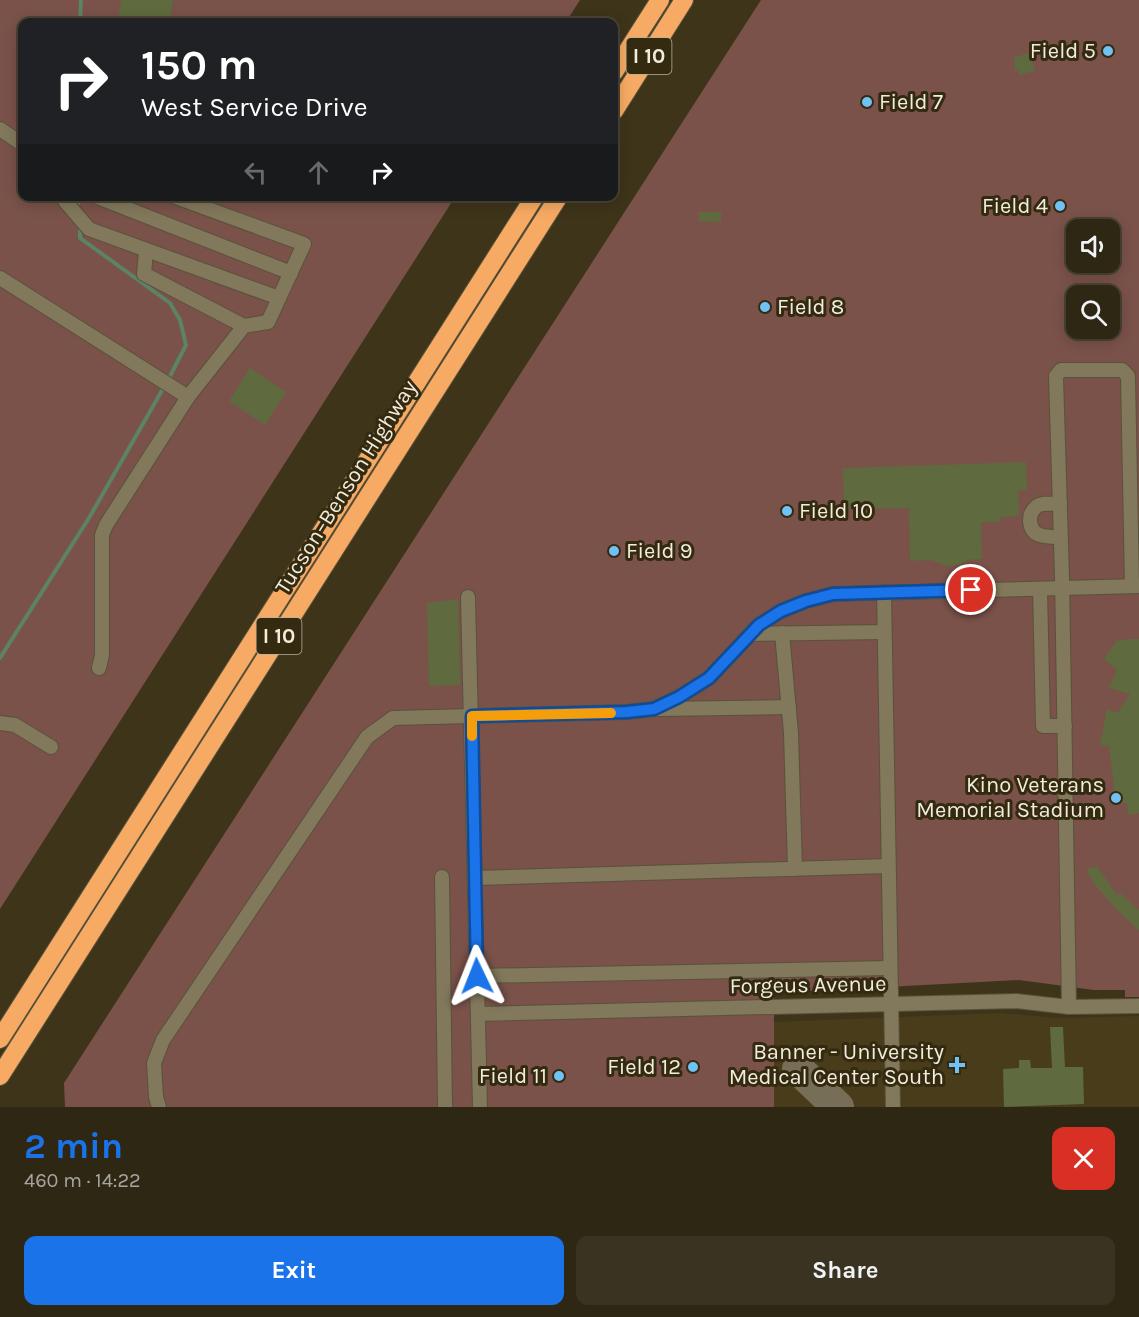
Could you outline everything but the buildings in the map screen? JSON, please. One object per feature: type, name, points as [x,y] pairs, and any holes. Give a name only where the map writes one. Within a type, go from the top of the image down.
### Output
[{"type":"highway","name":"I 10","points":[[618,66],[660,0]]},
{"type":"highway","name":"I 10","points":[[618,105],[684,0]]},
{"type":"highway","name":"Tucson–Benson Highway","points":[[0,1039],[532,201]]},
{"type":"highway","name":"Tucson–Benson Highway","points":[[0,1077],[556,201]]},
{"type":"street","points":[[0,129],[18,141]]},
{"type":"street","points":[[65,201],[89,229],[279,298]]},
{"type":"street","points":[[108,201],[291,273]]},
{"type":"street","points":[[146,251],[144,274],[244,326],[268,322],[304,244],[187,201]]},
{"type":"street","points":[[0,278],[188,397]]},
{"type":"street","points":[[99,668],[102,655],[102,535],[106,525],[188,397],[244,326]]},
{"type":"street","points":[[654,709],[679,697],[709,678],[759,625],[781,611],[833,594],[884,592],[1040,589],[1062,588],[1135,586],[1128,376],[1122,370],[1061,370],[1056,376],[1060,504],[1060,537],[1062,588],[1065,726],[1069,1007]]},
{"type":"street","points":[[1060,504],[1036,506],[1031,514],[1030,522],[1036,534],[1045,537],[1060,537]]},
{"type":"street","points":[[1040,589],[1043,726],[1065,726]]},
{"type":"street","points":[[884,592],[893,1107]]},
{"type":"street","points":[[468,597],[480,1107]]},
{"type":"street","points":[[750,634],[884,632]]},
{"type":"street","points":[[782,633],[789,707],[795,869]]},
{"type":"street","points":[[159,1107],[156,1097],[154,1063],[163,1040],[367,737],[393,718],[789,707]]},
{"type":"street","points":[[0,723],[15,725],[51,747]]},
{"type":"street","points":[[476,878],[888,866]]},
{"type":"street","points":[[442,877],[445,1107]]},
{"type":"street","points":[[477,976],[890,968]]},
{"type":"street","name":"Forgeus Avenue","points":[[478,1014],[1016,1001],[1069,1007],[1139,1006]]},
{"type":"shaded area","points":[[0,0],[580,0],[569,18],[18,18],[18,201],[452,201],[0,909]]},
{"type":"shaded area","points":[[761,0],[1139,0],[1139,997],[1125,997],[1125,990],[1094,990],[1019,980],[774,993],[774,1107],[65,1107],[64,1083]]},
{"type":"shaded area","name":"Banner - University Medical Center South","points":[[1001,1013],[1059,1018],[1139,1016],[1139,1107],[774,1107],[774,1022]]},
{"type":"waterway","points":[[80,18],[81,0]]},
{"type":"waterway","points":[[80,231],[80,238],[170,303],[180,320],[186,345],[168,380]]},
{"type":"waterway","points":[[0,658],[89,518],[164,387]]},
{"type":"taxiway","points":[[798,1069],[838,1107]]},
{"type":"slow traffic","points":[[472,736],[472,716],[611,713]]},
{"type":"place","name":"Field 5","points":[[1108,51]]},
{"type":"place","name":"Field 7","points":[[867,102]]},
{"type":"place","name":"Field 4","points":[[1060,206]]},
{"type":"place","name":"Field 8","points":[[765,307]]},
{"type":"place","name":"Field 10","points":[[787,511]]},
{"type":"place","name":"Field 9","points":[[614,551]]},
{"type":"place","name":"Kino Veterans Memorial Stadium","points":[[1116,798]]},
{"type":"place","name":"Banner - University Medical Center South","points":[[957,1065]]},
{"type":"place","name":"Field 12","points":[[693,1067]]},
{"type":"place","name":"Field 11","points":[[559,1076]]},
{"type":"route","points":[[477,976],[472,716],[627,712],[654,709],[679,697],[709,678],[759,625],[781,611],[806,601],[833,594],[862,592],[971,590]]}]
